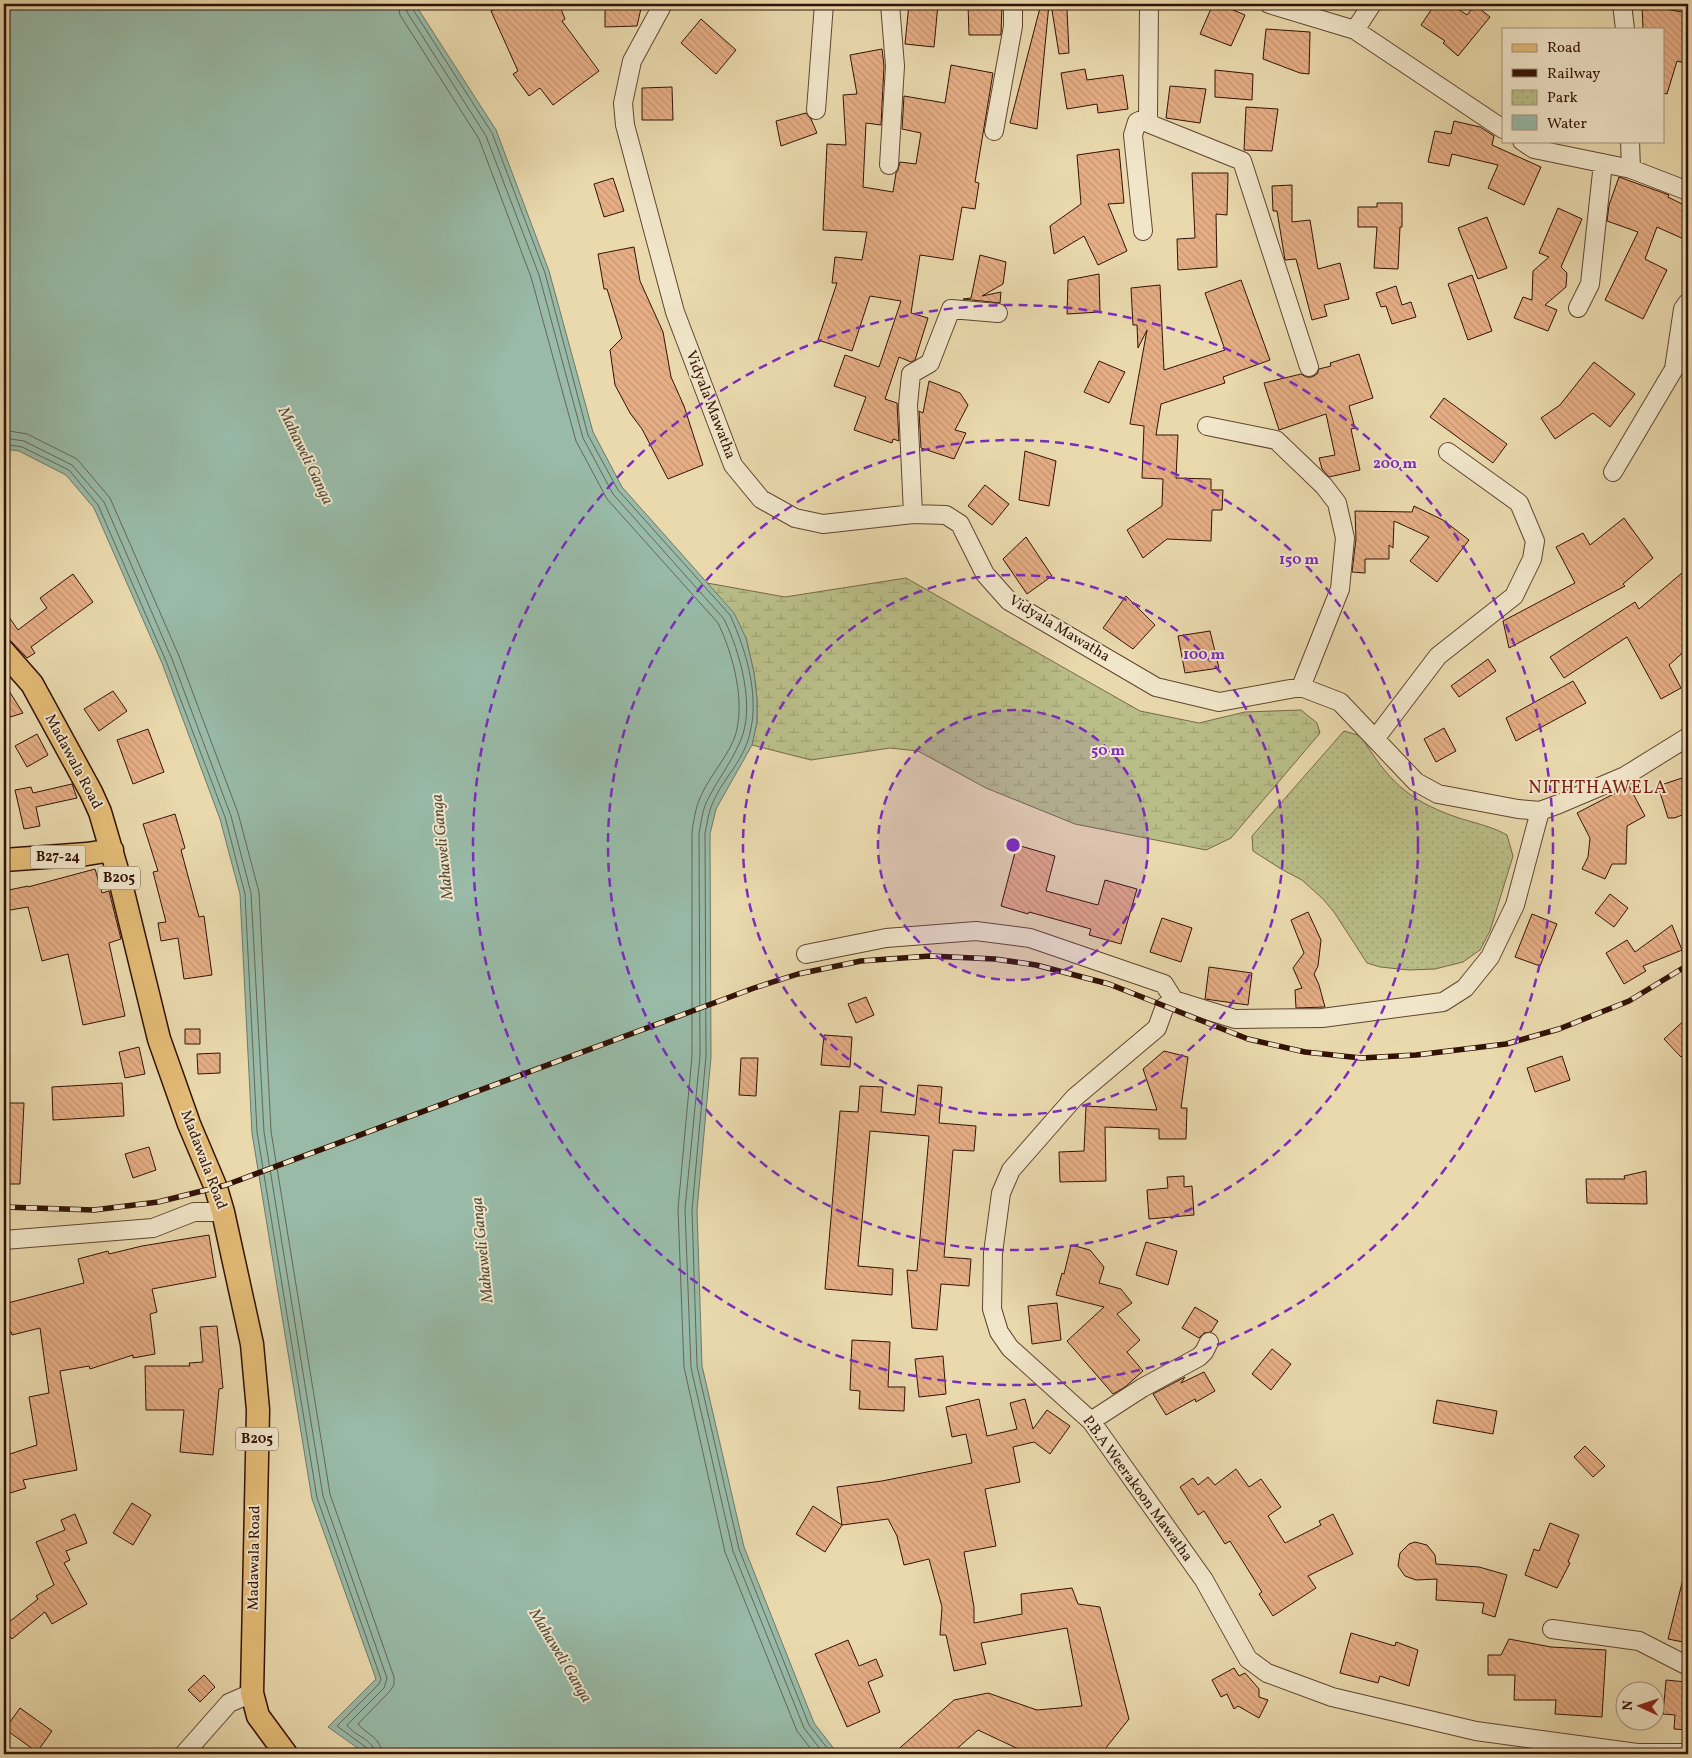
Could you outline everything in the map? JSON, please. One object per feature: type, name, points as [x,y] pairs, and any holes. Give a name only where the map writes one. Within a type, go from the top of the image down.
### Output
[{"type":"main road","name":"Madawala Road","points":[[4,652],[32,684],[87,784],[100,812],[112,850],[159,1039],[189,1124],[216,1188],[223,1212],[252,1344],[258,1410],[252,1693],[258,1716],[286,1754]]},
{"type":"main road","name":"B27-24","points":[[4,860],[87,854],[112,850]]},
{"type":"street","name":"Vidyala Mawatha","points":[[663,4],[632,61],[623,103],[625,125],[675,312],[733,465],[760,499],[795,518],[823,524],[913,514],[946,515],[960,524],[985,574],[1009,601],[1156,687],[1218,702],[1301,687]]},
{"type":"street","points":[[816,110],[824,4]]},
{"type":"street","points":[[889,165],[895,66],[890,4]]},
{"type":"street","points":[[994,131],[1013,26],[1013,4]]},
{"type":"street","points":[[1148,4],[1148,117],[1150,124],[1242,161],[1309,367]]},
{"type":"street","points":[[1269,4],[1355,30],[1502,128]]},
{"type":"street","points":[[1355,30],[1372,4]]},
{"type":"street","points":[[1622,4],[1624,28]]},
{"type":"street","points":[[1142,231],[1133,136],[1137,122],[1148,117]]},
{"type":"street","points":[[1524,142],[1534,149],[1631,169],[1688,191]]},
{"type":"street","points":[[1630,142],[1631,169]]},
{"type":"street","points":[[1578,308],[1590,284],[1603,163]]},
{"type":"street","points":[[1614,472],[1681,368],[1683,309],[1688,302]]},
{"type":"street","points":[[913,514],[908,405],[912,374],[930,363],[951,309],[998,313]]},
{"type":"street","points":[[1207,426],[1276,440],[1324,486],[1337,503],[1345,538],[1340,589],[1301,687],[1340,702],[1416,782],[1438,794],[1518,809],[1540,811],[1625,776],[1688,737]]},
{"type":"street","points":[[1375,739],[1438,656],[1514,596],[1532,559],[1535,541],[1520,503],[1448,452]]},
{"type":"street","points":[[806,954],[886,938],[976,931],[1030,938],[1164,984],[1174,1000],[1235,1019],[1322,1018],[1443,1002],[1465,988],[1490,956],[1516,905],[1540,811]]},
{"type":"street","name":"P.B.A Weerakoon Mawatha","points":[[1174,1000],[1165,1006],[1157,1028],[1074,1098],[1010,1170],[1001,1193],[993,1253],[992,1309],[999,1332],[1010,1348],[1092,1421],[1204,1580],[1248,1659],[1267,1673],[1332,1697],[1476,1731],[1637,1754],[1688,1753]]},
{"type":"street","points":[[4,1240],[153,1228],[194,1212],[223,1212]]},
{"type":"street","points":[[1092,1421],[1142,1388],[1199,1357],[1209,1342]]},
{"type":"street","points":[[1552,1629],[1639,1641],[1688,1666]]},
{"type":"street","points":[[184,1754],[229,1703],[252,1693]]},
{"type":"green space","points":[[906,578],[1140,711],[1199,723],[1245,712],[1301,710],[1317,723],[1320,733],[1231,838],[1206,850],[1075,824],[986,788],[918,751],[890,748],[811,760],[752,745],[757,722],[757,699],[754,673],[746,638],[707,583],[785,597]]},
{"type":"green space","points":[[1344,731],[1361,736],[1390,776],[1411,795],[1439,810],[1507,835],[1513,856],[1490,931],[1480,950],[1463,962],[1435,969],[1409,970],[1380,967],[1367,963],[1334,912],[1323,899],[1302,880],[1253,851],[1252,836]]},
{"type":"water","name":"Mahaweli Ganga","points":[[4,4],[415,4],[496,130],[549,271],[593,432],[622,487],[734,613],[746,638],[754,673],[757,722],[752,745],[716,809],[710,834],[711,1057],[697,1210],[702,1366],[744,1547],[814,1723],[838,1754],[366,1754],[328,1727],[376,1679],[312,1499],[252,1133],[240,894],[220,819],[162,663],[94,508],[66,475],[19,451],[4,449]]},
{"type":"building","points":[[508,4],[559,4],[565,19],[562,21],[599,71],[553,105],[540,88],[529,96],[513,74],[518,71],[491,11]]},
{"type":"building","points":[[605,4],[642,4],[637,26],[605,27]]},
{"type":"building","points":[[909,4],[938,4],[934,47],[905,44]]},
{"type":"building","points":[[1041,4],[1049,4],[1037,129],[1010,123]]},
{"type":"building","points":[[1051,4],[1065,4],[1067,10],[1069,53],[1059,54]]},
{"type":"building","points":[[1213,4],[1219,4],[1245,15],[1231,46],[1200,34]]},
{"type":"building","points":[[1435,4],[1451,4],[1467,15],[1475,5],[1490,17],[1458,56],[1443,43],[1445,41],[1421,25]]},
{"type":"building","points":[[968,5],[1002,5],[1001,35],[969,35]]},
{"type":"building","points":[[1642,5],[1688,13],[1688,64],[1677,61],[1667,94],[1664,93],[1664,28],[1643,28]]},
{"type":"building","points":[[701,19],[736,50],[716,74],[681,43]]},
{"type":"building","points":[[1266,29],[1310,32],[1309,74],[1300,73],[1263,59]]},
{"type":"building","points":[[882,49],[884,66],[881,125],[866,123],[863,187],[893,192],[900,162],[916,164],[921,133],[902,129],[904,96],[945,103],[951,65],[993,73],[975,182],[979,183],[975,209],[962,207],[953,260],[920,255],[911,313],[928,318],[915,360],[911,362],[899,357],[885,399],[897,403],[899,441],[893,439],[892,443],[854,430],[866,397],[834,386],[845,355],[879,367],[901,301],[870,296],[852,351],[818,340],[837,283],[832,283],[835,257],[862,260],[867,232],[823,230],[827,144],[846,145],[843,95],[857,94],[850,55]]},
{"type":"building","points":[[1085,69],[1087,80],[1123,75],[1128,109],[1098,113],[1097,104],[1067,109],[1061,73]]},
{"type":"building","points":[[1215,70],[1253,74],[1252,100],[1215,97]]},
{"type":"building","points":[[1170,86],[1206,89],[1200,123],[1166,118]]},
{"type":"building","points":[[672,87],[673,120],[642,120],[642,88]]},
{"type":"building","points":[[1246,107],[1278,109],[1272,151],[1244,150]]},
{"type":"building","points":[[806,113],[817,133],[781,146],[776,121]]},
{"type":"building","points":[[1454,121],[1480,127],[1494,136],[1492,145],[1541,167],[1524,205],[1488,188],[1498,165],[1452,154],[1449,166],[1428,162],[1435,131],[1451,134]]},
{"type":"building","points":[[1119,149],[1124,203],[1108,204],[1127,251],[1098,265],[1084,236],[1054,254],[1050,226],[1081,204],[1077,155]]},
{"type":"building","points":[[1192,173],[1228,173],[1227,215],[1216,214],[1217,267],[1178,270],[1177,239],[1195,238]]},
{"type":"building","points":[[1619,177],[1669,195],[1668,197],[1688,207],[1688,241],[1657,227],[1645,259],[1667,270],[1643,319],[1605,300],[1638,232],[1607,221],[1609,205]]},
{"type":"building","points":[[613,178],[624,211],[604,217],[594,184]]},
{"type":"building","points":[[1292,185],[1292,222],[1310,220],[1318,269],[1340,263],[1349,299],[1324,305],[1327,316],[1312,320],[1296,259],[1285,260],[1277,211],[1273,211],[1272,186]]},
{"type":"building","points":[[1377,203],[1402,203],[1398,269],[1374,268],[1377,227],[1358,227],[1358,207],[1377,207]]},
{"type":"building","points":[[1558,208],[1582,219],[1561,267],[1567,273],[1566,287],[1545,305],[1557,310],[1548,331],[1514,318],[1523,297],[1532,300],[1533,271],[1549,257],[1539,253]]},
{"type":"building","points":[[1487,217],[1507,268],[1478,279],[1458,228]]},
{"type":"building","points":[[634,247],[640,281],[663,332],[671,377],[684,406],[703,465],[668,479],[642,429],[630,413],[615,385],[610,350],[622,338],[607,289],[604,289],[598,254]]},
{"type":"building","points":[[980,255],[1006,262],[1003,284],[982,296],[1001,292],[1000,303],[963,299],[971,298]]},
{"type":"building","points":[[1099,274],[1100,312],[1067,314],[1068,280]]},
{"type":"building","points":[[1472,275],[1492,331],[1468,340],[1448,284]]},
{"type":"building","points":[[1241,280],[1270,360],[1223,377],[1225,383],[1161,404],[1156,435],[1178,435],[1176,478],[1211,479],[1211,490],[1223,490],[1222,510],[1212,510],[1211,541],[1167,539],[1143,558],[1127,530],[1162,506],[1163,479],[1142,478],[1144,426],[1130,424],[1147,330],[1138,348],[1137,325],[1133,325],[1131,288],[1160,285],[1164,370],[1225,350],[1205,293]]},
{"type":"building","points":[[1396,286],[1402,305],[1411,302],[1416,317],[1392,324],[1386,306],[1381,307],[1376,293]]},
{"type":"building","points":[[1359,354],[1373,398],[1349,406],[1355,428],[1351,429],[1360,470],[1329,477],[1322,469],[1319,458],[1335,455],[1326,414],[1279,430],[1264,383],[1301,374],[1306,377],[1312,377],[1317,374],[1319,369],[1331,366],[1330,363]]},
{"type":"building","points":[[1099,361],[1125,372],[1109,403],[1084,392]]},
{"type":"building","points":[[1594,362],[1635,394],[1610,427],[1593,413],[1555,439],[1541,418],[1560,405]]},
{"type":"building","points":[[929,381],[960,393],[968,405],[955,430],[966,433],[954,459],[921,448],[919,411],[923,413]]},
{"type":"building","points":[[1444,398],[1507,444],[1493,463],[1430,417]]},
{"type":"building","points":[[1025,451],[1056,461],[1049,506],[1019,500]]},
{"type":"building","points":[[985,485],[1009,504],[992,525],[968,506]]},
{"type":"building","points":[[1414,506],[1443,520],[1469,540],[1437,582],[1410,561],[1429,537],[1394,521],[1393,548],[1389,545],[1389,559],[1365,559],[1365,573],[1352,572],[1356,539],[1355,511],[1412,512]]},
{"type":"building","points":[[1624,518],[1653,558],[1623,584],[1625,586],[1509,648],[1503,621],[1575,583],[1556,547],[1583,533],[1590,545]]},
{"type":"building","points":[[1026,537],[1052,576],[1027,594],[1003,559]]},
{"type":"building","points":[[1688,568],[1688,601],[1683,606],[1688,612],[1688,648],[1669,665],[1681,688],[1661,699],[1627,637],[1564,678],[1550,657],[1635,602],[1639,609]]},
{"type":"building","points":[[73,574],[93,602],[31,647],[35,653],[27,658],[4,634],[4,610],[18,630],[47,608],[40,598]]},
{"type":"building","points":[[1126,596],[1155,625],[1133,649],[1103,628]]},
{"type":"building","points":[[1210,631],[1219,668],[1185,673],[1178,636]]},
{"type":"building","points":[[1488,659],[1496,671],[1459,697],[1451,686]]},
{"type":"building","points":[[1573,681],[1586,703],[1516,741],[1506,718]]},
{"type":"building","points":[[4,683],[23,713],[4,719]]},
{"type":"building","points":[[113,691],[127,711],[99,731],[84,709]]},
{"type":"building","points":[[1444,728],[1456,751],[1436,762],[1424,739]]},
{"type":"building","points":[[148,729],[164,772],[133,784],[117,740]]},
{"type":"building","points":[[37,734],[48,755],[27,767],[15,746]]},
{"type":"building","points":[[1688,776],[1688,813],[1668,818],[1658,786]]},
{"type":"building","points":[[72,784],[77,798],[36,807],[40,826],[24,829],[15,790],[31,787],[33,793]]},
{"type":"building","points":[[1629,786],[1645,816],[1627,826],[1626,864],[1612,864],[1605,879],[1582,869],[1588,857],[1590,838],[1577,813]]},
{"type":"building","points":[[175,814],[185,848],[181,850],[199,917],[204,916],[212,975],[184,979],[178,938],[161,941],[158,923],[166,922],[153,872],[158,871],[143,824]]},
{"type":"building","points":[[1017,845],[1055,856],[1046,891],[1098,905],[1105,880],[1137,889],[1121,944],[1089,935],[1091,929],[1001,906]]},
{"type":"building","points":[[95,869],[102,893],[109,891],[121,939],[109,943],[125,1016],[83,1025],[68,954],[42,961],[28,907],[4,911],[4,891],[28,887]]},
{"type":"building","points":[[1610,894],[1628,908],[1614,927],[1595,913]]},
{"type":"building","points":[[1308,912],[1321,940],[1318,966],[1314,974],[1325,1007],[1296,1008],[1295,990],[1302,988],[1293,968],[1304,953],[1291,920]]},
{"type":"building","points":[[1532,914],[1557,924],[1540,966],[1515,957]]},
{"type":"building","points":[[1162,918],[1192,928],[1181,962],[1150,952]]},
{"type":"building","points":[[1672,925],[1682,950],[1643,966],[1646,971],[1624,984],[1606,953],[1627,940],[1635,952]]},
{"type":"building","points":[[1209,967],[1252,973],[1248,1005],[1205,999]]},
{"type":"building","points":[[866,997],[874,1015],[856,1023],[848,1004]]},
{"type":"building","points":[[1688,1017],[1688,1050],[1681,1057],[1664,1039]]},
{"type":"building","points":[[185,1029],[200,1029],[200,1044],[185,1044]]},
{"type":"building","points":[[824,1035],[852,1037],[850,1067],[821,1065]]},
{"type":"building","points":[[139,1047],[145,1074],[125,1078],[119,1052]]},
{"type":"building","points":[[1164,1051],[1188,1057],[1181,1108],[1187,1108],[1186,1139],[1159,1139],[1159,1129],[1105,1127],[1106,1181],[1060,1182],[1059,1152],[1084,1151],[1086,1106],[1157,1110],[1143,1069]]},
{"type":"building","points":[[220,1053],[220,1073],[198,1074],[197,1054]]},
{"type":"building","points":[[1562,1056],[1570,1080],[1535,1092],[1527,1068]]},
{"type":"building","points":[[741,1058],[758,1058],[756,1096],[739,1095]]},
{"type":"building","points":[[122,1083],[124,1116],[53,1120],[52,1087]]},
{"type":"building","points":[[918,1085],[942,1087],[939,1123],[976,1126],[974,1151],[953,1150],[944,1257],[971,1259],[969,1286],[941,1284],[937,1330],[912,1328],[907,1270],[917,1271],[929,1136],[870,1131],[858,1266],[893,1269],[892,1295],[825,1289],[840,1111],[858,1112],[860,1086],[883,1087],[881,1112],[915,1115]]},
{"type":"building","points":[[4,1103],[24,1103],[20,1184],[4,1184]]},
{"type":"building","points":[[149,1147],[156,1170],[133,1178],[125,1154]]},
{"type":"building","points":[[1646,1171],[1647,1204],[1587,1203],[1586,1179],[1625,1179],[1624,1176]]},
{"type":"building","points":[[1184,1176],[1184,1187],[1192,1186],[1194,1215],[1149,1219],[1147,1190],[1168,1188],[1167,1177]]},
{"type":"building","points":[[209,1235],[216,1277],[152,1289],[157,1312],[150,1314],[155,1354],[133,1358],[133,1355],[90,1369],[89,1366],[60,1371],[77,1470],[23,1480],[26,1488],[4,1495],[4,1456],[37,1445],[29,1397],[49,1393],[40,1328],[12,1335],[11,1332],[4,1334],[4,1304],[84,1283],[78,1259],[108,1251],[109,1254],[142,1246]]},
{"type":"building","points":[[1146,1242],[1177,1251],[1168,1285],[1136,1275]]},
{"type":"building","points":[[1071,1245],[1090,1250],[1104,1267],[1099,1283],[1121,1289],[1132,1303],[1117,1314],[1140,1340],[1127,1352],[1143,1371],[1125,1387],[1113,1394],[1067,1341],[1104,1307],[1056,1295],[1062,1273],[1064,1274]]},
{"type":"building","points":[[1057,1303],[1061,1340],[1032,1344],[1028,1306]]},
{"type":"building","points":[[1195,1307],[1218,1321],[1211,1332],[1204,1333],[1199,1338],[1182,1328]]},
{"type":"building","points":[[217,1326],[223,1388],[219,1389],[213,1455],[180,1452],[184,1410],[146,1410],[145,1366],[190,1366],[189,1363],[203,1362],[200,1327]]},
{"type":"building","points":[[852,1340],[890,1342],[888,1387],[905,1387],[904,1411],[859,1409],[860,1391],[850,1390]]},
{"type":"building","points":[[1272,1349],[1291,1364],[1271,1390],[1252,1374]]},
{"type":"building","points":[[943,1356],[946,1394],[919,1397],[915,1359]]},
{"type":"building","points":[[1204,1372],[1215,1391],[1196,1402],[1195,1399],[1166,1415],[1153,1394],[1185,1377],[1181,1383]]},
{"type":"building","points":[[979,1399],[987,1436],[1017,1429],[1010,1403],[1025,1399],[1033,1429],[1047,1410],[1070,1426],[1050,1454],[1034,1442],[1013,1447],[1020,1482],[985,1489],[996,1546],[964,1552],[974,1607],[974,1623],[1022,1614],[1021,1594],[1072,1588],[1078,1604],[1100,1607],[1129,1719],[1101,1754],[1029,1754],[978,1730],[951,1754],[893,1754],[954,1700],[988,1693],[1037,1710],[1082,1706],[1067,1628],[981,1643],[986,1664],[954,1671],[946,1635],[940,1635],[942,1607],[929,1559],[904,1565],[897,1536],[888,1519],[842,1525],[837,1487],[882,1481],[972,1463],[966,1434],[952,1437],[946,1407]]},
{"type":"building","points":[[1437,1400],[1497,1411],[1493,1434],[1433,1423]]},
{"type":"building","points":[[1585,1446],[1605,1466],[1593,1477],[1574,1457]]},
{"type":"building","points":[[1236,1469],[1249,1487],[1261,1479],[1281,1507],[1268,1516],[1285,1543],[1321,1525],[1319,1521],[1333,1514],[1353,1554],[1308,1576],[1316,1588],[1273,1616],[1259,1594],[1262,1592],[1230,1541],[1225,1544],[1204,1511],[1198,1515],[1180,1487],[1193,1478],[1198,1485],[1208,1477],[1215,1485]]},
{"type":"building","points":[[132,1503],[151,1515],[133,1545],[113,1533]]},
{"type":"building","points":[[813,1506],[842,1525],[825,1552],[796,1534]]},
{"type":"building","points":[[75,1514],[87,1543],[66,1551],[70,1560],[64,1563],[87,1604],[52,1624],[45,1612],[12,1639],[4,1629],[4,1626],[38,1599],[36,1596],[54,1585],[36,1542],[65,1530],[61,1520]]},
{"type":"building","points":[[1550,1523],[1579,1535],[1568,1562],[1570,1563],[1557,1588],[1525,1575],[1534,1549],[1539,1551]]},
{"type":"building","points":[[1415,1542],[1427,1545],[1435,1555],[1436,1564],[1479,1567],[1507,1575],[1495,1617],[1482,1613],[1484,1603],[1436,1600],[1437,1579],[1416,1580],[1405,1576],[1398,1566],[1400,1553],[1409,1544]]},
{"type":"building","points":[[1683,1579],[1688,1580],[1688,1643],[1668,1639]]},
{"type":"building","points":[[1351,1633],[1395,1646],[1396,1642],[1418,1650],[1409,1686],[1380,1676],[1378,1683],[1340,1673]]},
{"type":"building","points":[[1509,1639],[1551,1647],[1606,1650],[1602,1717],[1555,1714],[1556,1700],[1514,1700],[1515,1675],[1488,1675],[1488,1655],[1501,1655]]},
{"type":"building","points":[[848,1640],[859,1666],[876,1659],[883,1676],[868,1682],[880,1712],[847,1727],[815,1654]]},
{"type":"building","points":[[1234,1668],[1239,1676],[1245,1673],[1259,1689],[1259,1697],[1268,1700],[1259,1718],[1238,1706],[1234,1709],[1227,1694],[1221,1697],[1212,1680]]},
{"type":"building","points":[[204,1675],[215,1687],[200,1702],[188,1690]]},
{"type":"building","points":[[1666,1680],[1686,1682],[1686,1685],[1688,1685],[1688,1730],[1674,1729],[1675,1715],[1664,1714]]},
{"type":"building","points":[[20,1708],[52,1731],[37,1752],[5,1729]]},
{"type":"railway","points":[[4,1207],[94,1210],[158,1202],[226,1185],[754,988],[798,974],[861,961],[930,956],[995,959],[1036,965],[1109,984],[1248,1039],[1305,1052],[1361,1058],[1416,1055],[1506,1044],[1559,1029],[1629,1001],[1688,965]]},
{"type":"district","name":"NITHTHAWELA","points":[[1598,788]]}]
